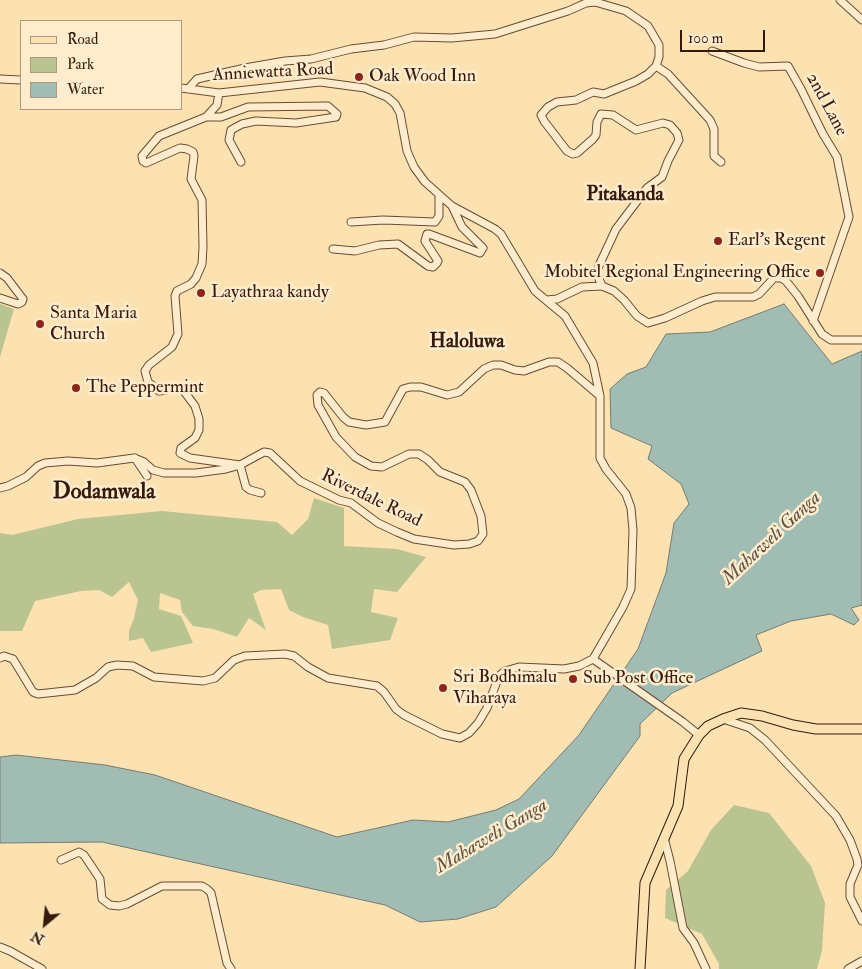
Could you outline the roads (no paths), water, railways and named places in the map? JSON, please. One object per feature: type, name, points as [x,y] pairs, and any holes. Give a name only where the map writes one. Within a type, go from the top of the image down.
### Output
[{"type":"main road","points":[[640,969],[646,883],[678,806],[684,759],[699,735],[708,726],[741,713],[816,729],[862,729]]},
{"type":"street","points":[[840,0],[862,20]]},
{"type":"street","points":[[185,89],[197,79],[245,68],[285,61],[311,59],[351,49],[384,45],[414,37],[452,38],[495,34],[568,11],[586,3],[595,2],[626,11],[648,26],[658,45],[659,57],[656,66],[648,74],[636,81],[604,94],[593,92],[576,100],[557,102],[548,107],[541,115],[567,151],[573,154],[596,135],[597,122],[601,114],[613,115],[636,130],[663,123],[670,125],[677,134],[679,140],[662,177],[647,188],[616,229],[596,272],[602,286]]},
{"type":"street","name":"2nd Lane","points":[[712,51],[758,67],[788,66],[837,157],[849,217],[813,320]]},
{"type":"street","points":[[656,66],[668,74],[710,120],[714,130],[714,156],[721,162]]},
{"type":"street","points":[[0,79],[20,80]]},
{"type":"street","name":"Anniewatta Road","points":[[185,89],[219,93],[320,82],[365,88],[387,97],[395,104],[400,113],[408,151],[414,167],[425,182],[452,206]]},
{"type":"street","points":[[206,117],[217,105],[219,93]]},
{"type":"street","points":[[242,162],[229,140],[231,130],[242,124],[256,121],[296,122],[336,117],[337,114],[328,106],[240,109],[220,117],[206,117],[159,136],[142,156],[143,161],[146,163],[180,148],[187,148],[193,152],[191,179],[202,200],[203,247],[202,264],[196,278],[191,284],[177,291],[175,296],[178,334],[172,347],[149,365],[145,371],[148,382],[159,391],[178,388],[183,390],[195,406],[199,419],[199,430],[195,438],[181,448],[180,453],[190,458],[240,465],[246,487],[261,493]]},
{"type":"street","points":[[351,222],[383,220],[435,222],[438,216],[439,195]]},
{"type":"street","points":[[333,249],[356,251],[379,245],[398,244],[428,266],[433,267],[438,261],[425,241],[427,234],[429,234],[480,253],[483,248],[462,227],[452,206]]},
{"type":"street","points":[[0,658],[4,656],[13,659],[32,692],[38,694],[75,690],[96,678],[108,667],[117,665],[133,666],[154,677],[203,681],[215,678],[234,660],[245,656],[285,654],[294,656],[308,667],[328,678],[377,686],[384,692],[396,709],[404,715],[442,734],[460,738],[469,733],[478,723],[487,708],[499,676],[505,670],[519,667],[564,669],[579,666],[594,659],[631,589],[633,530],[631,508],[626,494],[606,469],[600,458],[600,396],[592,363],[565,316],[535,291],[502,234],[452,206]]},
{"type":"street","points":[[0,273],[23,299],[18,304],[0,298]]},
{"type":"street","points":[[547,300],[557,299],[582,286],[602,286],[614,291],[637,316],[648,323],[715,297],[753,297],[759,294],[774,278],[782,278],[798,296],[822,334],[831,340],[862,340]]},
{"type":"street","name":"Riverdale Road","points":[[134,458],[144,462],[153,470],[164,473],[196,473],[226,469],[240,465],[264,452],[270,453],[300,481],[339,500],[351,503],[378,522],[397,532],[414,539],[454,546],[478,541],[483,534],[481,516],[471,490],[465,482],[440,472],[419,454],[409,454],[382,467],[371,466],[355,457],[336,437],[318,405],[317,395],[320,392],[324,393],[349,422],[366,425],[385,422],[403,390],[410,387],[421,387],[447,395],[459,392],[484,369],[492,365],[501,365],[524,371],[549,362],[558,362],[600,396]]},
{"type":"street","points":[[0,488],[26,477],[38,466],[45,463],[68,461],[106,462],[134,458],[147,476]]},
{"type":"street","points":[[594,659],[699,735]]},
{"type":"street","points":[[723,719],[750,728],[765,740],[836,816],[850,840],[857,859],[858,865],[850,884],[850,897],[862,921]]},
{"type":"street","points":[[664,838],[683,928],[694,943],[706,969]]},
{"type":"street","points":[[61,860],[79,852],[84,855],[100,879],[102,899],[110,905],[127,904],[162,886],[202,886],[207,889],[211,893],[227,963],[231,969]]},
{"type":"street","points":[[0,947],[42,969]]},
{"type":"street","points":[[848,969],[862,961]]},
{"type":"water","name":"Mahaweli Ganga","points":[[784,304],[832,364],[862,351],[862,605],[851,608],[859,620],[854,625],[831,614],[791,621],[756,635],[762,651],[672,693],[640,724],[640,736],[552,856],[496,907],[458,919],[420,922],[385,905],[102,842],[0,843],[0,757],[16,755],[105,765],[155,775],[337,837],[413,820],[448,822],[496,810],[519,799],[579,735],[638,649],[666,573],[674,523],[689,504],[681,484],[648,459],[652,446],[611,428],[610,389],[627,374],[646,367],[666,334],[710,332]]},
{"type":"place","name":"Oak Wood Inn","points":[[359,77]]},
{"type":"place","name":"Earl's Regent","points":[[718,241]]},
{"type":"place","name":"Mobitel Regional Engineering Office","points":[[820,273]]},
{"type":"place","name":"Layathraa kandy","points":[[201,293]]},
{"type":"place","name":"Santa Maria Church","points":[[40,324]]},
{"type":"place","name":"The Peppermint","points":[[76,388]]},
{"type":"place","name":"Sub Post Office","points":[[573,679]]},
{"type":"place","name":"Sri Bodhimalu Viharaya","points":[[443,688]]},
{"type":"district","name":"Pitakanda","points":[[625,196]]},
{"type":"district","name":"Haloluwa","points":[[467,343]]},
{"type":"district","name":"Dodamwala","points":[[104,493]]}]
